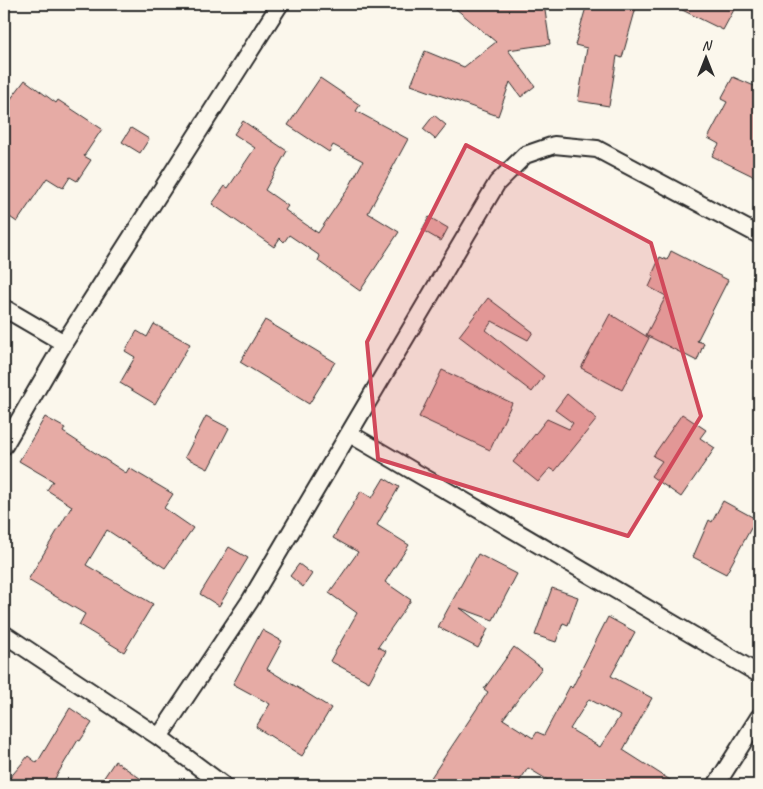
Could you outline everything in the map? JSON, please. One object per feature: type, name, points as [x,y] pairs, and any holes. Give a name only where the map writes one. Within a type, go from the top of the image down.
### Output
[{"type":"street","points":[[4,446],[64,343],[280,4]]},
{"type":"street","points":[[159,737],[250,601],[497,183],[525,155],[554,145],[597,149],[759,235]]},
{"type":"street","points":[[4,308],[64,343]]},
{"type":"street","points":[[350,434],[759,674]]},
{"type":"street","points":[[4,634],[159,737],[223,785]]},
{"type":"street","points":[[716,785],[759,717]]},
{"type":"highlighted area","points":[[466,145],[651,243],[701,416],[628,536],[378,459],[367,342]]},
{"type":"building","points":[[450,4],[544,4],[550,44],[508,50],[535,86],[521,97],[510,82],[498,116],[411,85],[425,51],[464,67],[496,42]]},
{"type":"building","points":[[587,4],[637,4],[622,58],[617,56],[609,106],[578,101],[587,48],[575,45]]},
{"type":"building","points":[[670,4],[737,4],[723,30]]},
{"type":"building","points":[[733,77],[759,88],[759,179],[712,156],[719,144],[708,138],[727,102],[721,99]]},
{"type":"building","points":[[320,78],[360,105],[356,111],[408,139],[368,213],[399,232],[360,291],[318,261],[320,256],[289,235],[284,242],[280,238],[274,247],[212,204],[225,186],[228,188],[255,148],[234,134],[243,121],[287,151],[265,190],[288,206],[285,210],[318,233],[348,189],[363,161],[333,145],[329,152],[288,125]]},
{"type":"building","points":[[25,80],[56,103],[58,100],[102,129],[84,156],[91,160],[77,181],[70,177],[63,188],[47,178],[17,222],[4,213],[4,108]]},
{"type":"building","points":[[434,115],[446,125],[435,139],[423,129]]},
{"type":"building","points":[[131,128],[149,139],[140,153],[122,142]]},
{"type":"building","points":[[429,217],[448,228],[441,241],[422,230]]},
{"type":"building","points":[[671,251],[728,280],[697,341],[704,343],[697,361],[646,335],[666,296],[649,287],[654,276],[652,275],[660,257],[667,260]]},
{"type":"building","points":[[488,298],[533,332],[528,340],[492,321],[486,330],[544,376],[532,392],[459,336]]},
{"type":"building","points":[[610,314],[649,338],[622,390],[581,368]]},
{"type":"building","points":[[265,320],[335,362],[309,404],[240,362]]},
{"type":"building","points":[[154,324],[190,344],[155,404],[120,383],[135,357],[125,351],[137,331],[147,337]]},
{"type":"building","points":[[442,370],[512,403],[490,450],[419,417]]},
{"type":"building","points":[[567,394],[597,419],[555,471],[550,468],[538,482],[513,462],[547,419],[569,429],[573,423],[555,410]]},
{"type":"building","points":[[682,414],[706,430],[700,438],[715,448],[681,497],[651,476],[662,461],[653,456]]},
{"type":"building","points":[[206,416],[229,428],[208,469],[185,457]]},
{"type":"building","points":[[45,417],[65,428],[63,432],[126,473],[129,468],[173,494],[164,508],[193,528],[165,568],[107,530],[86,565],[153,604],[124,652],[79,625],[85,614],[28,580],[72,506],[47,490],[53,481],[19,461]]},
{"type":"building","points":[[384,478],[399,487],[377,525],[409,545],[385,582],[411,600],[378,647],[386,651],[369,682],[330,661],[357,613],[329,593],[358,552],[333,538],[361,491],[372,498]]},
{"type":"building","points":[[723,501],[756,519],[726,574],[693,557],[709,520],[712,522]]},
{"type":"building","points":[[229,547],[248,558],[219,606],[200,594]]},
{"type":"building","points":[[478,554],[517,574],[493,620],[460,608],[488,629],[478,648],[438,627]]},
{"type":"building","points":[[299,564],[312,574],[303,587],[290,576]]},
{"type":"building","points":[[552,588],[578,597],[568,625],[563,623],[556,642],[535,635]]},
{"type":"building","points":[[608,617],[635,632],[611,676],[652,698],[623,750],[678,785],[556,785],[528,768],[517,785],[426,785],[488,692],[484,689],[514,647],[542,668],[503,719],[533,738],[537,732],[544,735],[570,686],[572,688]],"holes":[[[589,699],[620,716],[600,747],[570,729]]]},
{"type":"building","points":[[262,630],[282,641],[267,669],[331,708],[302,756],[256,727],[270,704],[233,684]]},
{"type":"building","points":[[70,708],[92,723],[80,741],[78,740],[51,785],[4,785],[28,756],[37,763]]},
{"type":"building","points":[[115,761],[150,785],[99,785]]}]
